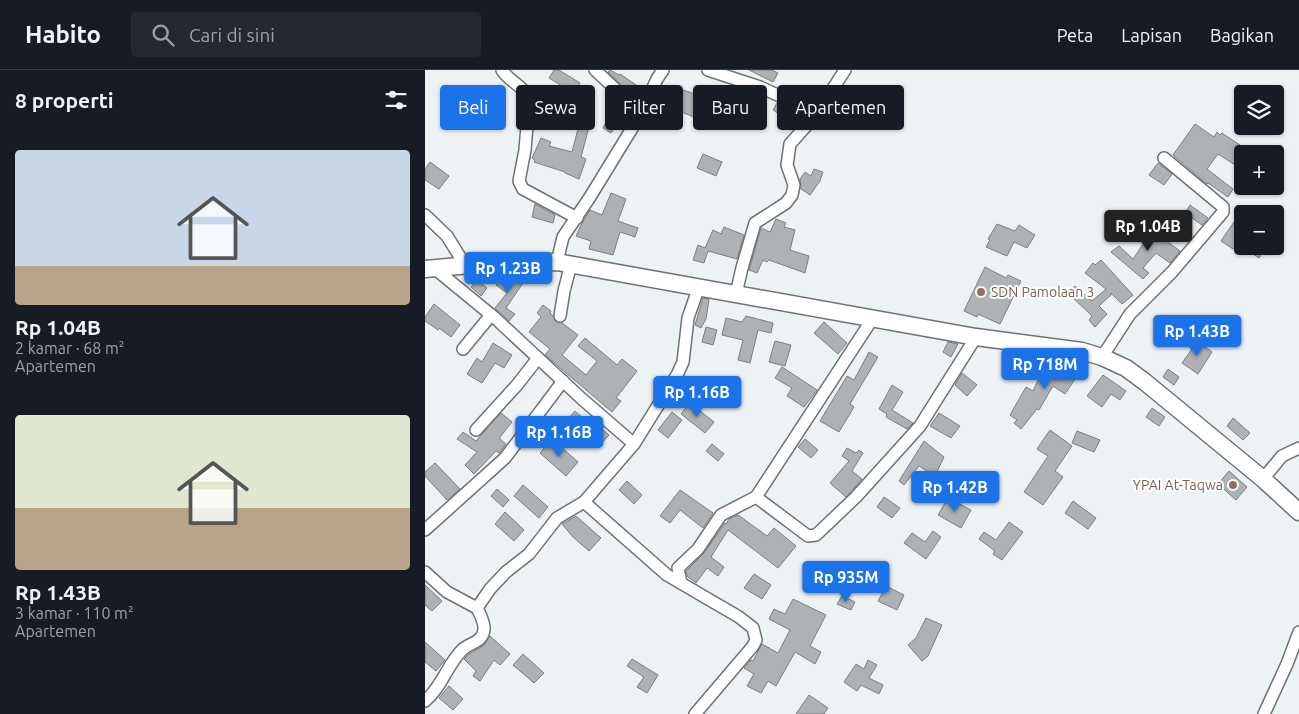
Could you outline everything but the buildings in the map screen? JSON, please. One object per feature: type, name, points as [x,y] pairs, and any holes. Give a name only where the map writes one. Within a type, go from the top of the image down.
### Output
[{"type":"street","points":[[501,70],[524,90],[529,102],[525,150],[519,181],[523,189],[577,218]]},
{"type":"street","points":[[595,70],[611,85]]},
{"type":"street","points":[[654,85],[663,70]]},
{"type":"street","points":[[708,70],[761,87],[777,95]]},
{"type":"street","points":[[835,85],[845,70]]},
{"type":"street","points":[[560,316],[563,291],[563,237],[577,218],[630,130]]},
{"type":"street","points":[[736,294],[755,224],[786,203],[792,196],[794,185],[787,165],[790,144],[802,130]]},
{"type":"street","points":[[1103,357],[1130,314],[1172,272],[1223,212],[1223,207],[1164,158]]},
{"type":"street","points":[[425,215],[447,236],[465,265]]},
{"type":"street","points":[[430,268],[465,265],[564,263],[976,337],[1061,348],[1103,357],[1125,368],[1145,382],[1263,479],[1299,512]]},
{"type":"street","points":[[430,268],[491,315],[634,444]]},
{"type":"street","points":[[477,608],[490,589],[506,572],[529,554],[557,518],[585,502],[634,444],[677,375],[683,362],[688,318],[697,292],[703,289]]},
{"type":"street","points":[[463,349],[491,315]]},
{"type":"street","points":[[681,584],[678,568],[698,549],[721,515],[757,497],[873,318]]},
{"type":"street","points":[[757,497],[808,536],[816,534],[856,497],[920,426],[976,337]]},
{"type":"street","points":[[476,430],[517,385],[538,358]]},
{"type":"street","points":[[425,530],[505,458],[563,381]]},
{"type":"street","points":[[1263,479],[1283,456],[1299,448]]},
{"type":"street","points":[[585,502],[667,575],[739,617],[753,628],[756,640],[745,658],[695,714]]},
{"type":"street","points":[[425,572],[447,592],[477,608],[485,629],[479,640],[462,650],[432,695],[425,701]]},
{"type":"street","points":[[1264,714],[1287,664],[1299,632]]},
{"type":"place","name":"SDN Pamolaan 3","points":[[981,292]]},
{"type":"place","name":"YPAI At-Taqwa","points":[[1233,485]]}]
